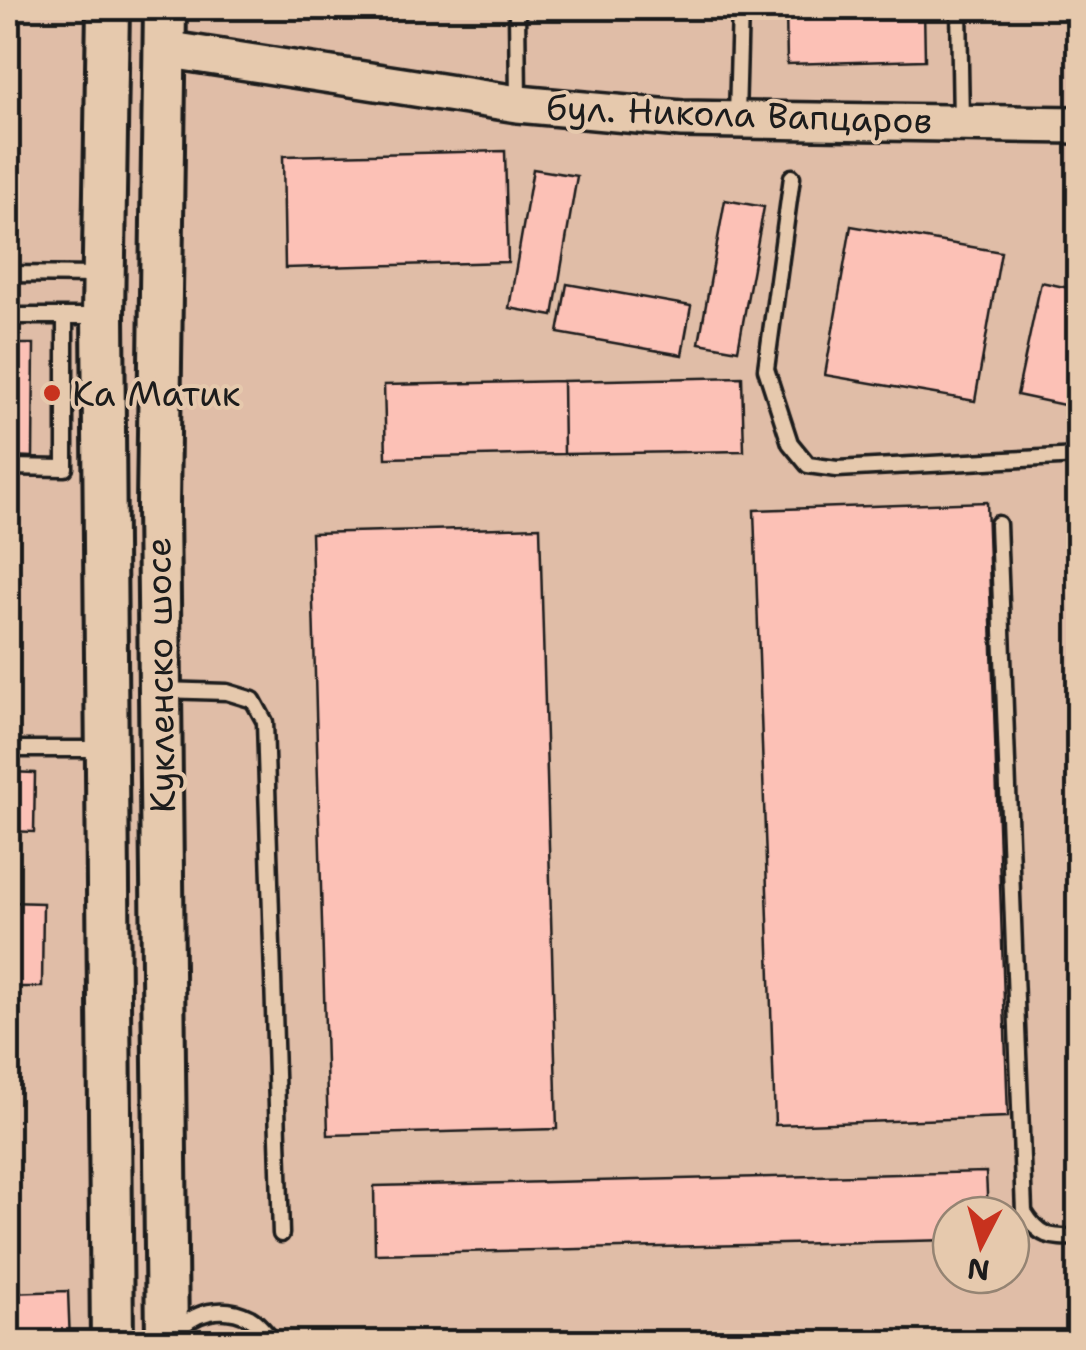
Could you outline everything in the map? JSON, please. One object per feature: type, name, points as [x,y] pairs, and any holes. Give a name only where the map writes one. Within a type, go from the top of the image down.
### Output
[{"type":"main road","name":"Кукленско шосе","points":[[108,8],[104,275],[84,316],[108,749],[112,1342]]},
{"type":"main road","name":"Кукленско шосе","points":[[165,8],[158,505],[168,1342]]},
{"type":"street","name":"бул. Никола Вапцаров","points":[[164,49],[518,104],[682,118],[1078,125]]},
{"type":"lane","points":[[517,8],[518,104]]},
{"type":"lane","points":[[737,119],[740,8]]},
{"type":"lane","points":[[959,8],[961,123]]},
{"type":"lane","points":[[792,177],[766,370],[790,443],[808,465],[837,469],[1078,456]]},
{"type":"lane","points":[[8,274],[104,275]]},
{"type":"lane","points":[[8,316],[84,316],[64,468],[8,468]]},
{"type":"lane","points":[[998,524],[1024,1212],[1035,1230],[1057,1238],[1078,1237]]},
{"type":"lane","points":[[160,690],[226,692],[253,700],[265,722],[282,1234]]},
{"type":"lane","points":[[8,749],[108,749]]},
{"type":"lane","points":[[168,1342],[187,1320],[214,1310],[251,1319],[274,1342]]},
{"type":"shaded area","points":[[8,8],[1078,8],[1078,1342],[8,1342]]},
{"type":"building","points":[[786,8],[924,8],[925,60],[787,64]]},
{"type":"building","points":[[505,151],[508,262],[285,268],[283,156]]},
{"type":"building","points":[[533,169],[577,176],[553,316],[509,308]]},
{"type":"building","points":[[725,200],[764,207],[738,350],[699,343]]},
{"type":"building","points":[[851,226],[1001,252],[975,401],[825,375]]},
{"type":"building","points":[[1041,282],[1078,290],[1078,337],[1064,405],[1017,395]]},
{"type":"building","points":[[567,284],[691,306],[682,355],[558,333]]},
{"type":"building","points":[[8,344],[34,344],[33,457],[8,456]]},
{"type":"building","points":[[742,377],[744,451],[564,454],[563,381]]},
{"type":"building","points":[[563,381],[564,454],[386,458],[384,385]]},
{"type":"building","points":[[987,502],[1008,1117],[775,1125],[754,510]]},
{"type":"building","points":[[540,527],[557,1129],[328,1135],[311,533]]},
{"type":"building","points":[[8,772],[35,773],[34,832],[8,831]]},
{"type":"building","points":[[8,902],[43,903],[42,987],[8,987]]},
{"type":"building","points":[[986,1172],[987,1195],[931,1195],[931,1240],[375,1254],[374,1186]]},
{"type":"building","points":[[68,1291],[70,1342],[8,1342],[8,1293]]},
{"type":"place","name":"Ка Матик","points":[[52,393]]}]
